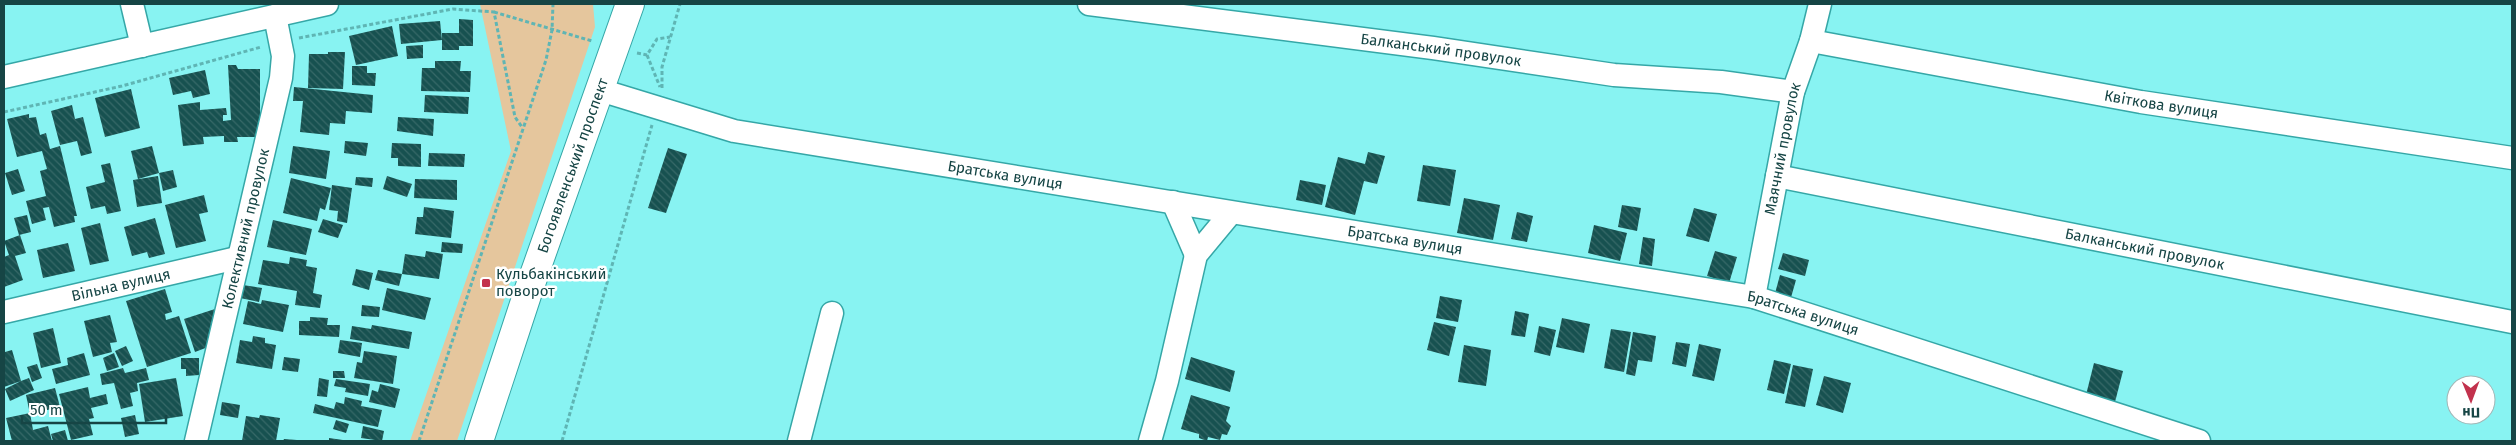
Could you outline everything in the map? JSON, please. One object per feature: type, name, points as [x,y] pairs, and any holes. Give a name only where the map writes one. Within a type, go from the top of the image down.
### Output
[{"type":"main road","name":"Богоявленський проспект","points":[[479,441],[532,283],[616,49],[630,4]]},
{"type":"street","points":[[132,4],[142,46]]},
{"type":"street","points":[[4,77],[327,4]]},
{"type":"street","name":"Балканський провулок","points":[[1089,4],[1433,48],[1614,75],[1721,82],[1792,92]]},
{"type":"street","name":"Маячний провулок","points":[[1754,297],[1792,92],[1811,41],[1820,4]]},
{"type":"street","name":"Колективний провулок","points":[[192,440],[281,78],[283,56],[275,16]]},
{"type":"street","name":"Квіткова вулиця","points":[[1811,41],[2140,102],[2512,158]]},
{"type":"street","name":"Братська вулиця","points":[[600,90],[734,131],[1173,202],[1230,214],[1754,297],[2199,441]]},
{"type":"street","name":"Балканський провулок","points":[[1777,176],[2512,322]]},
{"type":"street","points":[[1173,202],[1186,236],[1196,255]]},
{"type":"street","points":[[1150,441],[1167,381],[1196,255],[1230,214]]},
{"type":"street","name":"Вільна вулиця","points":[[4,312],[237,258]]},
{"type":"street","points":[[799,441],[832,313]]},
{"type":"path","points":[[419,441],[546,60],[552,30],[553,4]]},
{"type":"path","points":[[647,55],[662,93],[662,68],[680,4]]},
{"type":"path","points":[[494,12],[616,49],[647,55]]},
{"type":"path","points":[[647,55],[657,39],[670,37]]},
{"type":"path","points":[[562,441],[658,107]]},
{"type":"shaded area","points":[[480,4],[593,4],[595,27],[457,441],[410,441],[511,151]]},
{"type":"building","points":[[459,19],[473,20],[473,46],[459,46],[459,50],[442,50],[442,33],[459,33]]},
{"type":"building","points":[[440,21],[442,40],[401,44],[399,24]]},
{"type":"building","points":[[392,26],[398,56],[356,65],[349,36]]},
{"type":"building","points":[[423,45],[423,58],[407,59],[406,46]]},
{"type":"building","points":[[328,52],[345,52],[343,89],[308,88],[309,54],[328,54]]},
{"type":"building","points":[[435,61],[461,61],[460,71],[471,71],[470,92],[421,91],[422,68],[435,68]]},
{"type":"building","points":[[228,65],[236,65],[238,69],[260,69],[260,137],[237,137],[238,142],[224,142],[224,136],[203,137],[204,144],[183,146],[178,105],[200,102],[200,110],[226,108],[227,115],[223,115],[223,121],[231,120]]},
{"type":"building","points":[[352,66],[367,66],[367,73],[376,73],[375,86],[352,85]]},
{"type":"building","points":[[205,70],[210,94],[193,98],[191,91],[173,95],[169,78]]},
{"type":"building","points":[[294,87],[373,95],[372,113],[346,111],[345,124],[330,123],[329,135],[300,132],[303,101],[293,101]]},
{"type":"building","points":[[131,89],[140,128],[105,137],[95,98]]},
{"type":"building","points":[[425,95],[469,97],[468,114],[424,112]]},
{"type":"building","points":[[72,105],[75,119],[83,117],[92,153],[81,156],[77,141],[60,145],[51,111]]},
{"type":"building","points":[[29,114],[29,118],[36,117],[40,135],[46,133],[50,149],[60,146],[77,216],[74,216],[75,222],[54,227],[49,207],[43,208],[46,220],[32,224],[26,201],[46,196],[40,171],[47,169],[42,151],[17,157],[7,119]]},
{"type":"building","points":[[398,117],[434,119],[433,136],[397,131]]},
{"type":"building","points":[[345,141],[368,143],[366,156],[344,153]]},
{"type":"building","points":[[392,143],[421,144],[421,167],[398,166],[398,158],[391,158]]},
{"type":"building","points":[[152,146],[159,173],[138,179],[131,151]]},
{"type":"building","points":[[293,146],[330,151],[326,179],[289,173]]},
{"type":"building","points":[[668,148],[687,154],[666,213],[648,208]]},
{"type":"building","points":[[1368,152],[1385,156],[1377,184],[1364,181],[1355,215],[1325,207],[1338,157],[1365,164]]},
{"type":"building","points":[[429,153],[465,154],[464,167],[428,166]]},
{"type":"building","points":[[110,163],[121,211],[107,214],[105,206],[91,209],[86,187],[105,182],[101,165]]},
{"type":"building","points":[[1423,165],[1456,170],[1450,206],[1417,201]]},
{"type":"building","points":[[18,169],[25,191],[12,195],[5,173]]},
{"type":"building","points":[[173,170],[177,187],[163,191],[159,173]]},
{"type":"building","points":[[158,176],[162,203],[137,207],[133,180]]},
{"type":"building","points":[[387,176],[412,184],[407,197],[383,189]]},
{"type":"building","points":[[356,177],[373,178],[372,187],[355,185]]},
{"type":"building","points":[[291,178],[331,188],[325,210],[320,208],[317,221],[283,213]]},
{"type":"building","points":[[415,179],[457,180],[457,200],[414,198]]},
{"type":"building","points":[[1300,180],[1326,185],[1322,205],[1296,200]]},
{"type":"building","points":[[332,185],[352,188],[347,223],[337,221],[338,211],[329,210]]},
{"type":"building","points":[[204,195],[208,212],[199,214],[206,241],[176,248],[165,205]]},
{"type":"building","points":[[1464,198],[1500,205],[1493,240],[1457,233]]},
{"type":"building","points":[[1622,205],[1641,208],[1637,231],[1618,227]]},
{"type":"building","points":[[424,207],[454,211],[451,238],[415,234],[417,217],[423,217]]},
{"type":"building","points":[[1694,208],[1717,214],[1709,242],[1686,236]]},
{"type":"building","points":[[1517,212],[1533,216],[1527,242],[1511,239]]},
{"type":"building","points":[[27,215],[31,232],[19,235],[14,218]]},
{"type":"building","points":[[155,218],[165,254],[149,258],[147,252],[132,256],[124,227]]},
{"type":"building","points":[[323,219],[343,225],[338,238],[318,232]]},
{"type":"building","points":[[273,220],[312,229],[306,255],[267,247]]},
{"type":"building","points":[[100,223],[109,261],[90,265],[81,228]]},
{"type":"building","points":[[1594,225],[1627,233],[1620,261],[1588,253]]},
{"type":"building","points":[[20,235],[26,253],[15,256],[23,280],[4,287],[4,257],[9,255],[4,241]]},
{"type":"building","points":[[1643,237],[1655,239],[1652,266],[1639,264]]},
{"type":"building","points":[[442,242],[463,244],[462,253],[441,252]]},
{"type":"building","points":[[68,243],[75,271],[43,278],[37,250]]},
{"type":"building","points":[[426,251],[443,254],[439,279],[402,274],[405,254],[425,257]]},
{"type":"building","points":[[1715,251],[1737,257],[1729,283],[1707,276]]},
{"type":"building","points":[[1783,253],[1809,260],[1805,276],[1778,269]]},
{"type":"building","points":[[290,257],[307,260],[306,266],[317,268],[313,293],[322,295],[320,308],[295,305],[297,291],[258,284],[263,260],[289,264]]},
{"type":"building","points":[[356,269],[373,273],[369,290],[352,285]]},
{"type":"building","points":[[378,270],[402,274],[399,286],[375,280]]},
{"type":"building","points":[[1780,275],[1796,280],[1790,301],[1774,297]]},
{"type":"building","points":[[243,285],[262,288],[259,302],[240,298]]},
{"type":"building","points":[[387,288],[431,298],[425,320],[382,310]]},
{"type":"building","points":[[165,289],[172,312],[165,314],[166,320],[179,316],[191,353],[147,367],[126,301]]},
{"type":"building","points":[[1440,296],[1462,300],[1458,322],[1436,318]]},
{"type":"building","points":[[262,300],[289,305],[283,332],[243,324],[248,301],[261,304]]},
{"type":"building","points":[[362,305],[380,307],[379,317],[361,316]]},
{"type":"building","points":[[215,309],[208,347],[195,352],[184,319]]},
{"type":"building","points":[[1515,311],[1529,314],[1525,337],[1511,335]]},
{"type":"building","points":[[110,315],[117,342],[110,343],[112,352],[93,357],[84,321]]},
{"type":"building","points":[[310,317],[328,318],[327,325],[340,325],[339,337],[299,335],[299,321],[310,321]]},
{"type":"building","points":[[1562,318],[1590,324],[1584,353],[1556,347]]},
{"type":"building","points":[[1434,322],[1456,327],[1449,356],[1427,350]]},
{"type":"building","points":[[372,325],[412,332],[409,349],[350,339],[352,326],[371,329]]},
{"type":"building","points":[[1539,326],[1556,330],[1550,356],[1534,352]]},
{"type":"building","points":[[53,328],[61,363],[41,368],[33,333]]},
{"type":"building","points":[[1611,329],[1631,332],[1624,372],[1604,368]]},
{"type":"building","points":[[1633,332],[1656,336],[1652,362],[1638,360],[1635,376],[1626,374]]},
{"type":"building","points":[[253,336],[265,338],[265,343],[276,345],[272,369],[236,363],[240,340],[252,342]]},
{"type":"building","points":[[340,340],[362,343],[360,357],[338,353]]},
{"type":"building","points":[[1676,342],[1690,344],[1686,367],[1672,364]]},
{"type":"building","points":[[1699,344],[1721,349],[1714,381],[1692,376]]},
{"type":"building","points":[[1464,345],[1491,350],[1486,386],[1458,382]]},
{"type":"building","points":[[126,346],[133,361],[122,366],[115,351]]},
{"type":"building","points":[[4,348],[5,352],[12,350],[21,381],[4,387]]},
{"type":"building","points":[[364,351],[397,356],[393,384],[354,378],[357,362],[362,363]]},
{"type":"building","points":[[84,353],[90,375],[56,384],[52,369],[68,365],[67,358]]},
{"type":"building","points":[[114,353],[119,367],[107,371],[103,358]]},
{"type":"building","points":[[284,357],[300,359],[298,372],[282,370]]},
{"type":"building","points":[[1191,357],[1235,371],[1230,392],[1185,379]]},
{"type":"building","points":[[181,358],[199,358],[199,375],[186,376],[186,369],[181,369]]},
{"type":"building","points":[[1774,360],[1791,364],[1784,394],[1767,390]]},
{"type":"building","points":[[2094,363],[2123,371],[2115,402],[2086,395]]},
{"type":"building","points":[[37,364],[42,378],[32,382],[27,367]]},
{"type":"building","points":[[1793,365],[1813,369],[1805,407],[1785,403]]},
{"type":"building","points":[[123,368],[125,373],[146,368],[149,380],[137,383],[138,391],[130,393],[133,406],[121,409],[114,383],[102,385],[100,374]]},
{"type":"building","points":[[333,371],[344,371],[345,378],[333,378]]},
{"type":"building","points":[[1824,376],[1851,383],[1843,413],[1816,405]]},
{"type":"building","points":[[29,378],[34,390],[10,401],[5,389]]},
{"type":"building","points":[[176,378],[183,416],[145,422],[139,384]]},
{"type":"building","points":[[319,378],[329,380],[327,397],[317,396]]},
{"type":"building","points":[[336,379],[370,384],[368,396],[345,392],[346,388],[334,386]]},
{"type":"building","points":[[380,384],[400,389],[395,408],[369,402],[372,390],[378,392]]},
{"type":"building","points":[[88,387],[90,398],[106,394],[108,404],[91,408],[94,418],[89,419],[93,435],[71,440],[59,394]]},
{"type":"building","points":[[55,388],[60,407],[30,414],[26,395]]},
{"type":"building","points":[[1191,395],[1230,407],[1226,421],[1231,426],[1227,435],[1222,434],[1220,440],[1208,437],[1207,441],[1199,438],[1199,434],[1181,429]]},
{"type":"building","points":[[345,397],[362,401],[361,406],[382,410],[378,427],[313,413],[315,404],[334,409],[336,402],[344,404]]},
{"type":"building","points":[[222,402],[240,405],[238,418],[220,415]]},
{"type":"building","points":[[30,413],[33,430],[48,426],[52,441],[12,441],[6,418]]},
{"type":"building","points":[[135,415],[139,434],[125,437],[121,418]]},
{"type":"building","points":[[260,415],[280,418],[276,441],[242,441],[246,416],[259,418]]},
{"type":"building","points":[[336,420],[349,424],[346,433],[333,429]]},
{"type":"building","points":[[363,426],[384,431],[382,441],[361,438]]},
{"type":"building","points":[[65,430],[68,441],[53,441],[51,434]]},
{"type":"building","points":[[329,438],[343,440],[343,441],[329,441]]},
{"type":"building","points":[[284,439],[297,440],[297,441],[283,441]]},
{"type":"place","name":"Кульбакінський поворот","points":[[486,283]]}]
